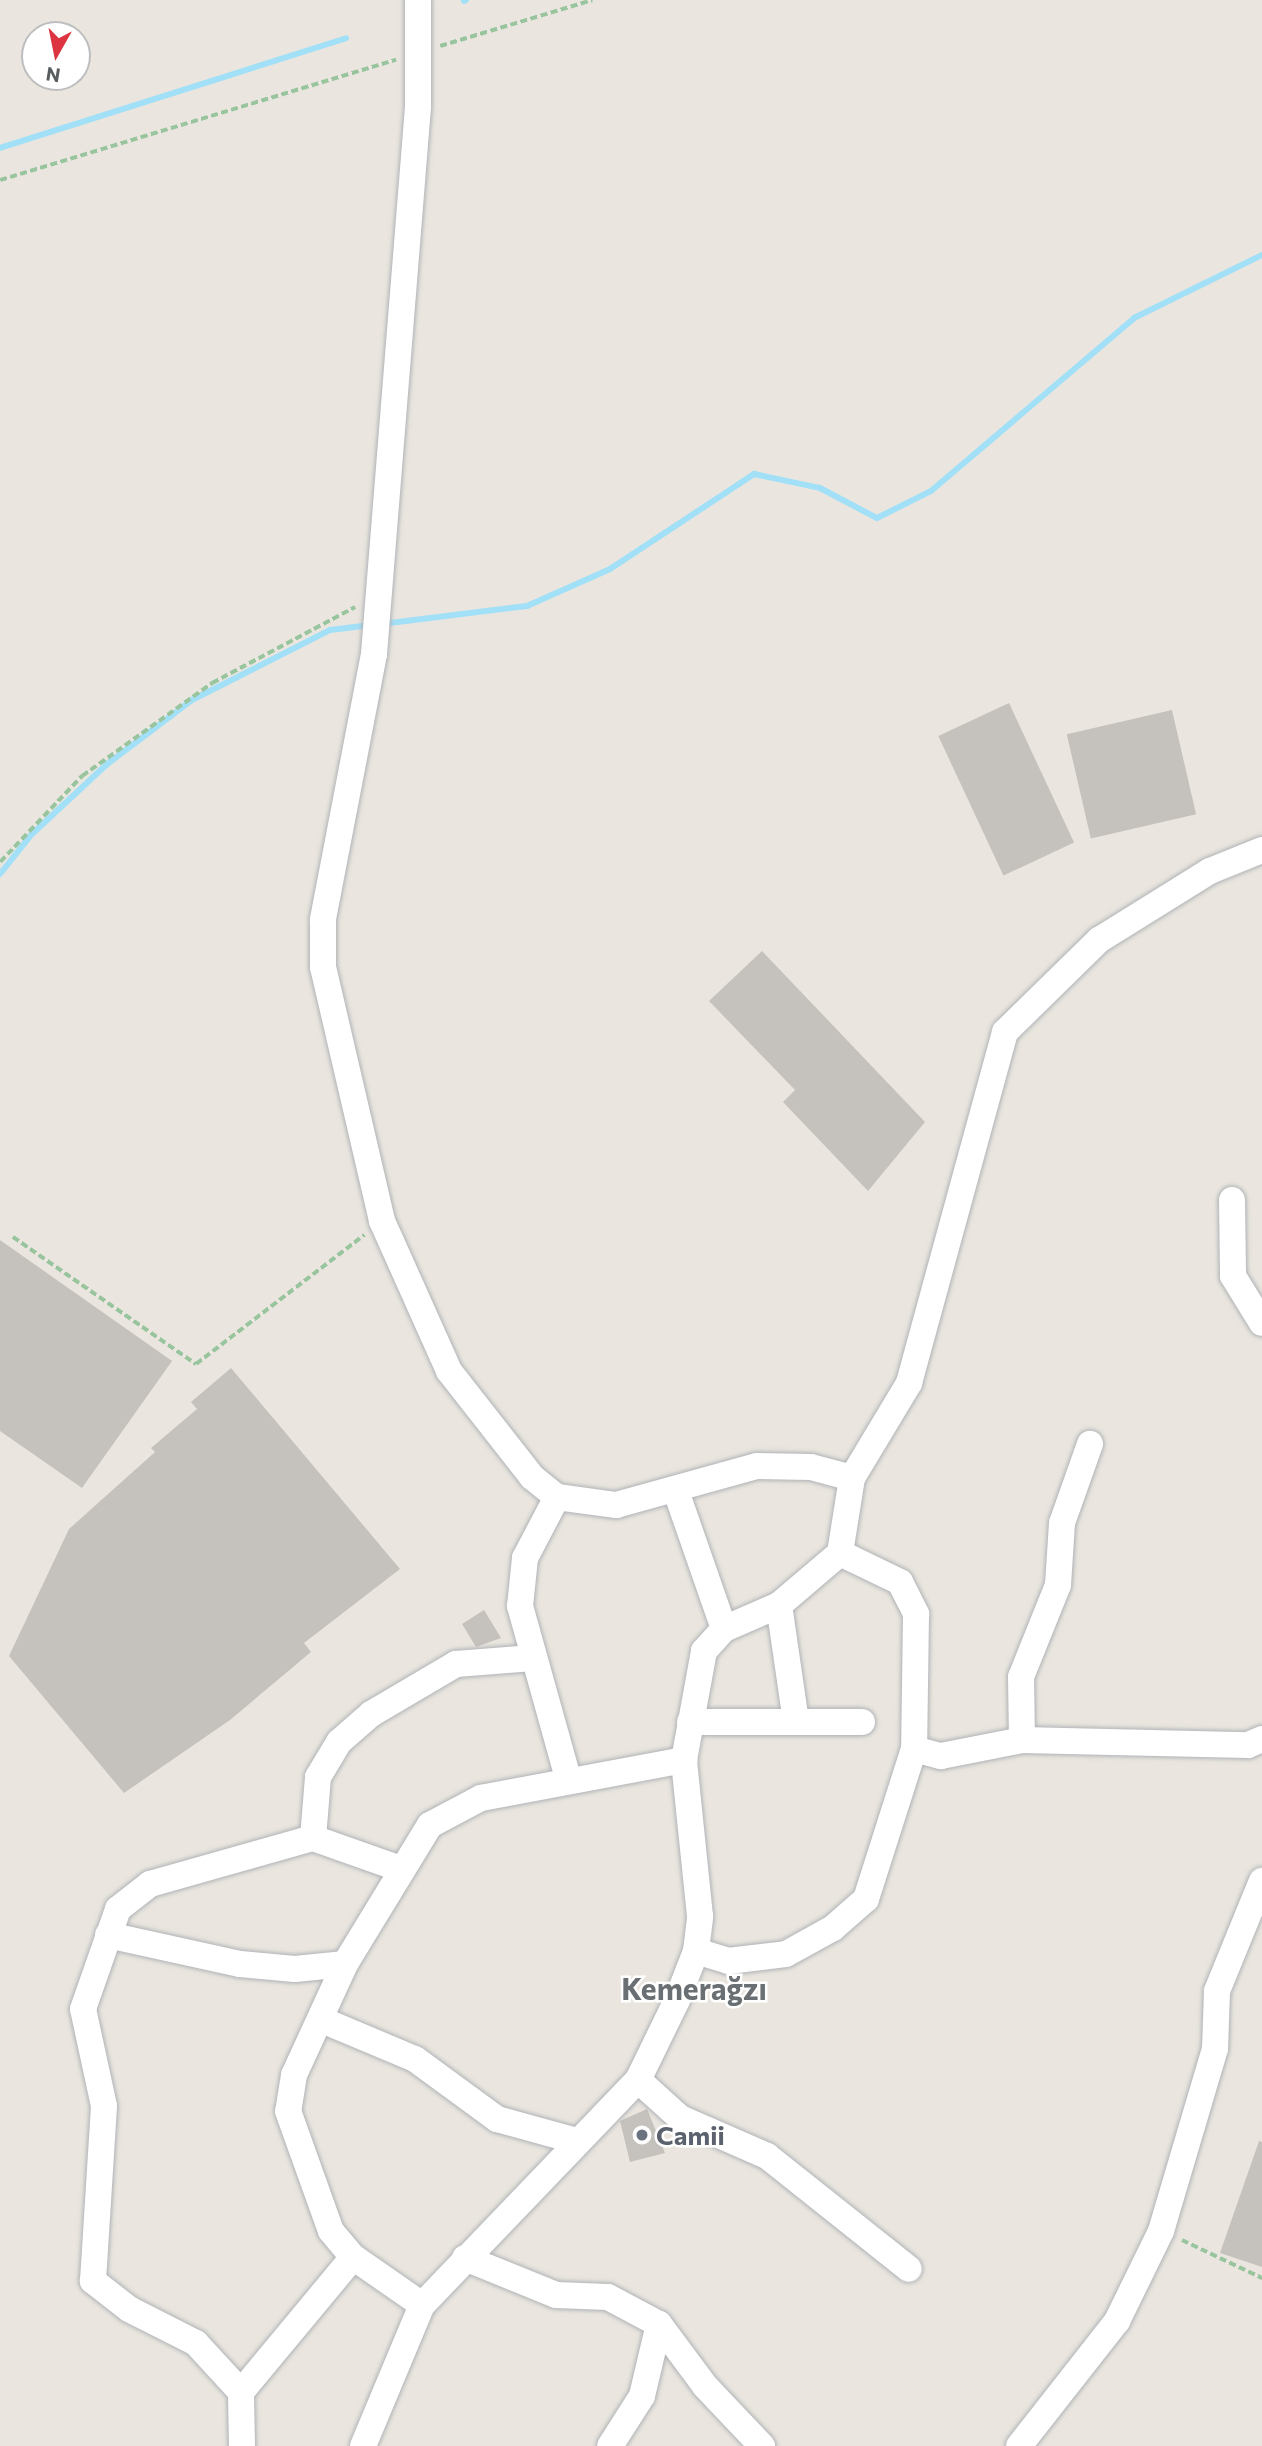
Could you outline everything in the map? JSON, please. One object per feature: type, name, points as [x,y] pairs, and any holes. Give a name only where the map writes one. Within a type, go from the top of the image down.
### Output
[{"type":"street","points":[[418,0],[418,53],[374,654],[323,920],[323,967],[382,1221],[449,1371],[532,1477],[557,1497],[615,1505],[676,1492],[757,1466],[811,1467],[852,1478]]},
{"type":"street","points":[[363,2446],[422,2305],[465,2258],[509,2217],[573,2140],[638,2080],[696,1951],[700,1916],[684,1760],[704,1651],[723,1629],[779,1605],[840,1553],[852,1478],[909,1383],[1005,1032],[1099,940],[1210,871],[1262,850]]},
{"type":"street","points":[[1232,1200],[1233,1276],[1262,1323]]},
{"type":"street","points":[[1022,1740],[1021,1677],[1058,1585],[1062,1523],[1090,1444]]},
{"type":"street","points":[[676,1492],[723,1629]]},
{"type":"street","points":[[557,1497],[525,1558],[520,1606],[568,1778]]},
{"type":"street","points":[[696,1951],[728,1961],[786,1954],[833,1928],[866,1899],[914,1749],[916,1614],[900,1582],[840,1553]]},
{"type":"street","points":[[779,1605],[796,1722]]},
{"type":"street","points":[[313,1838],[318,1777],[339,1742],[371,1714],[456,1664],[533,1658]]},
{"type":"street","points":[[690,1722],[862,1722]]},
{"type":"street","points":[[914,1749],[941,1756],[1022,1740],[1248,1745],[1262,1739]]},
{"type":"street","points":[[422,2305],[352,2257],[331,2231],[288,2111],[294,2075],[322,2020],[345,1964],[430,1825],[481,1798],[568,1778],[684,1760]]},
{"type":"street","points":[[241,2392],[196,2343],[129,2309],[93,2281],[104,2105],[83,2009],[118,1909],[150,1884],[313,1838],[401,1869]]},
{"type":"street","points":[[1019,2446],[1117,2321],[1161,2231],[1215,2049],[1217,1991],[1262,1881]]},
{"type":"street","points":[[108,1935],[240,1964],[295,1969],[345,1964]]},
{"type":"street","points":[[322,2020],[415,2059],[497,2119],[573,2140]]},
{"type":"street","points":[[638,2080],[680,2118],[767,2156],[909,2269]]},
{"type":"street","points":[[242,2446],[241,2392],[352,2257]]},
{"type":"street","points":[[465,2258],[556,2295],[608,2297],[659,2324],[705,2386],[762,2446]]},
{"type":"street","points":[[610,2446],[642,2396],[659,2324]]},
{"type":"path","points":[[0,180],[592,0]]},
{"type":"path","points":[[0,862],[82,776],[212,683],[378,597]]},
{"type":"path","points":[[12,1237],[196,1364],[382,1221]]},
{"type":"path","points":[[1161,2231],[1262,2278]]},
{"type":"building","points":[[1009,703],[1074,843],[1003,876],[938,736]]},
{"type":"building","points":[[1172,710],[1196,814],[1091,839],[1067,734]]},
{"type":"building","points":[[762,951],[925,1122],[868,1191],[783,1102],[795,1090],[709,1001]]},
{"type":"building","points":[[0,1240],[172,1361],[82,1488],[0,1431]]},
{"type":"building","points":[[231,1368],[400,1569],[304,1643],[311,1652],[230,1720],[124,1793],[9,1656],[69,1529],[155,1452],[151,1448],[197,1409],[191,1402]]},
{"type":"building","points":[[484,1610],[501,1638],[476,1647],[462,1624]]},
{"type":"building","name":"Camii","points":[[647,2109],[665,2153],[630,2162],[620,2121]]},
{"type":"building","points":[[1259,2141],[1262,2142],[1262,2267],[1220,2253]]},
{"type":"waterway","points":[[0,148],[346,38]]},
{"type":"waterway","points":[[382,624],[527,606],[610,569],[754,474],[820,488],[877,518],[931,491],[1134,318],[1262,255]]},
{"type":"waterway","points":[[0,874],[31,835],[106,765],[192,700],[330,630],[371,625]]},
{"type":"place","name":"Camii","points":[[642,2135]]},
{"type":"district","name":"Kemerağzı","points":[[694,1988]]}]
